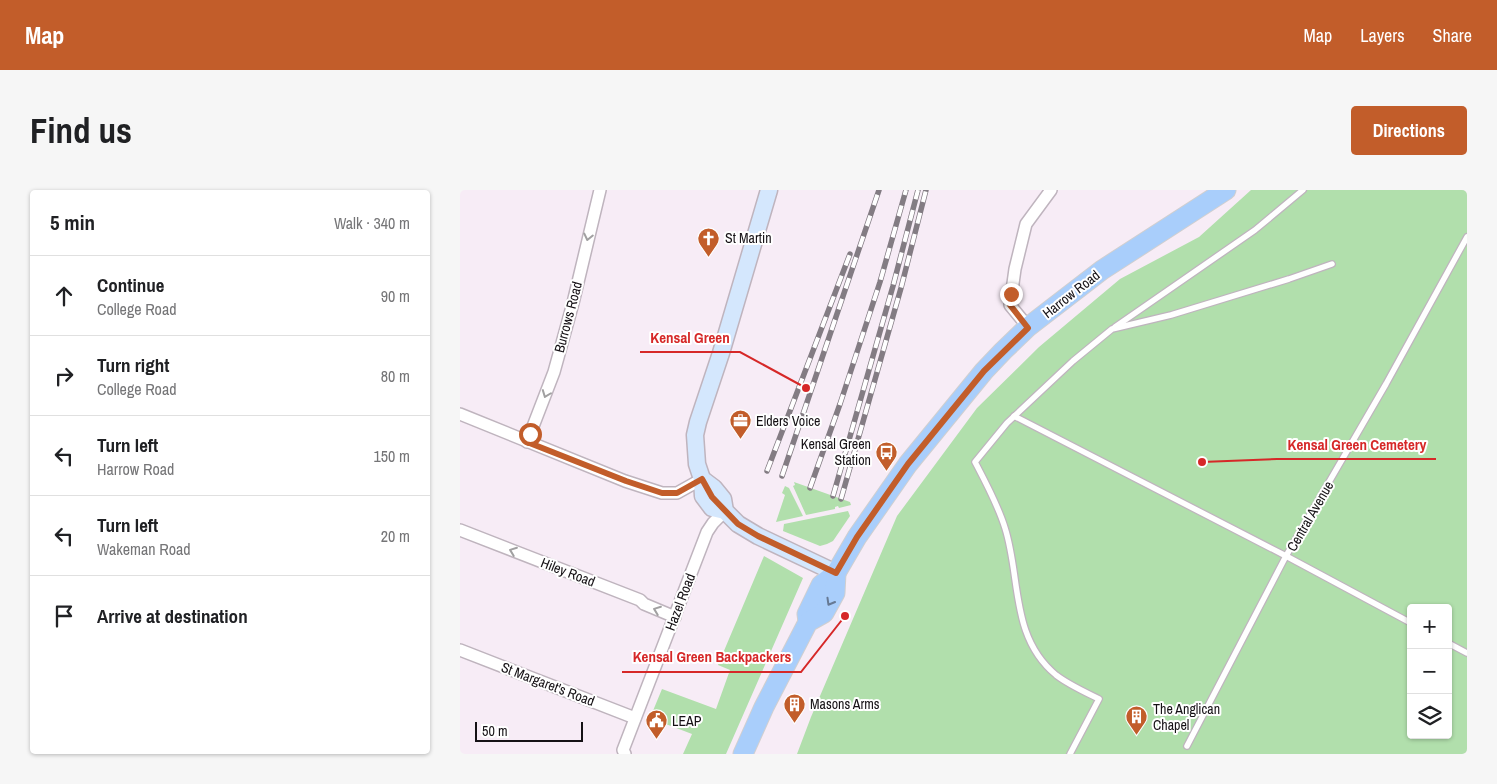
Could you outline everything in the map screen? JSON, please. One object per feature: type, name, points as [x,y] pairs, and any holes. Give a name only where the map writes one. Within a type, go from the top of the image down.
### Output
[{"type":"main road","points":[[769,190],[721,353],[698,422],[696,437],[697,464],[702,479],[703,496],[712,508],[722,508],[738,524],[758,536],[836,573]]},
{"type":"main road","name":"Harrow Road","points":[[743,754],[764,707],[808,622],[824,613],[832,600],[835,593],[836,573],[857,537],[908,464],[984,371],[1028,328],[1102,270],[1226,190]]},
{"type":"street","name":"Burrows Road","points":[[527,442],[554,372],[573,303],[600,190]]},
{"type":"street","points":[[1028,328],[1010,305],[1014,269],[1026,224],[1051,190]]},
{"type":"street","points":[[460,414],[626,481],[662,493],[677,493],[702,479]]},
{"type":"street","name":"Hazel Road","points":[[624,752],[635,718],[709,529],[722,508]]},
{"type":"street","name":"Hiley Road","points":[[460,530],[640,600],[644,604],[675,616]]},
{"type":"street","name":"St Margaret's Road","points":[[460,650],[635,718]]},
{"type":"lane","points":[[1070,754],[1099,699],[1055,674],[1035,652],[1019,607],[1005,528],[975,462],[1006,423],[1072,361],[1112,329],[1255,230],[1303,190]]},
{"type":"lane","name":"Central Avenue","points":[[1188,746],[1286,556],[1386,384],[1467,237]]},
{"type":"lane","points":[[1112,329],[1171,315],[1332,264]]},
{"type":"lane","points":[[1014,416],[1286,556],[1407,621]]},
{"type":"lane","points":[[702,479],[712,497]]},
{"type":"lane","points":[[1452,645],[1467,653]]},
{"type":"green space","points":[[1251,190],[1467,190],[1467,754],[797,754],[897,516],[977,408],[1039,347],[1120,279],[1199,237]]},
{"type":"green space","points":[[794,482],[850,502],[851,505],[839,508],[838,506],[835,509],[806,515],[793,486],[795,485]]},
{"type":"green space","points":[[785,486],[789,488],[803,516],[776,522],[785,495],[782,493]]},
{"type":"green space","points":[[848,511],[850,516],[833,541],[827,544],[820,546],[783,531],[784,524]]},
{"type":"green space","points":[[764,556],[803,578],[726,754],[683,754],[692,734],[650,718],[662,689],[716,709],[730,670],[718,665]]},
{"type":"railway","points":[[782,476],[879,190]]},
{"type":"railway","points":[[810,488],[880,282],[906,190]]},
{"type":"railway","points":[[833,496],[893,286],[918,190]]},
{"type":"railway","points":[[841,499],[901,288],[926,190]]},
{"type":"railway","points":[[767,471],[850,254]]},
{"type":"place","name":"St Martin","points":[[709,257]]},
{"type":"place","name":"Kensal Green","points":[[806,388]]},
{"type":"place","name":"Elders Voice","points":[[740,440]]},
{"type":"place","name":"Kensal Green Cemetery","points":[[1202,462]]},
{"type":"place","name":"Kensal Green Station","points":[[887,471]]},
{"type":"place","name":"Kensal Green Backpackers","points":[[845,616]]},
{"type":"place","name":"Masons Arms","points":[[794,723]]},
{"type":"place","name":"The Anglican Chapel","points":[[1137,736]]},
{"type":"place","name":"LEAP","points":[[656,740]]},
{"type":"route","points":[[530,434],[527,442],[647,489],[662,493],[677,493],[702,479],[712,497],[738,524],[758,536],[836,573],[857,537],[908,464],[984,371],[1028,328],[1010,305],[1011,294]]}]
